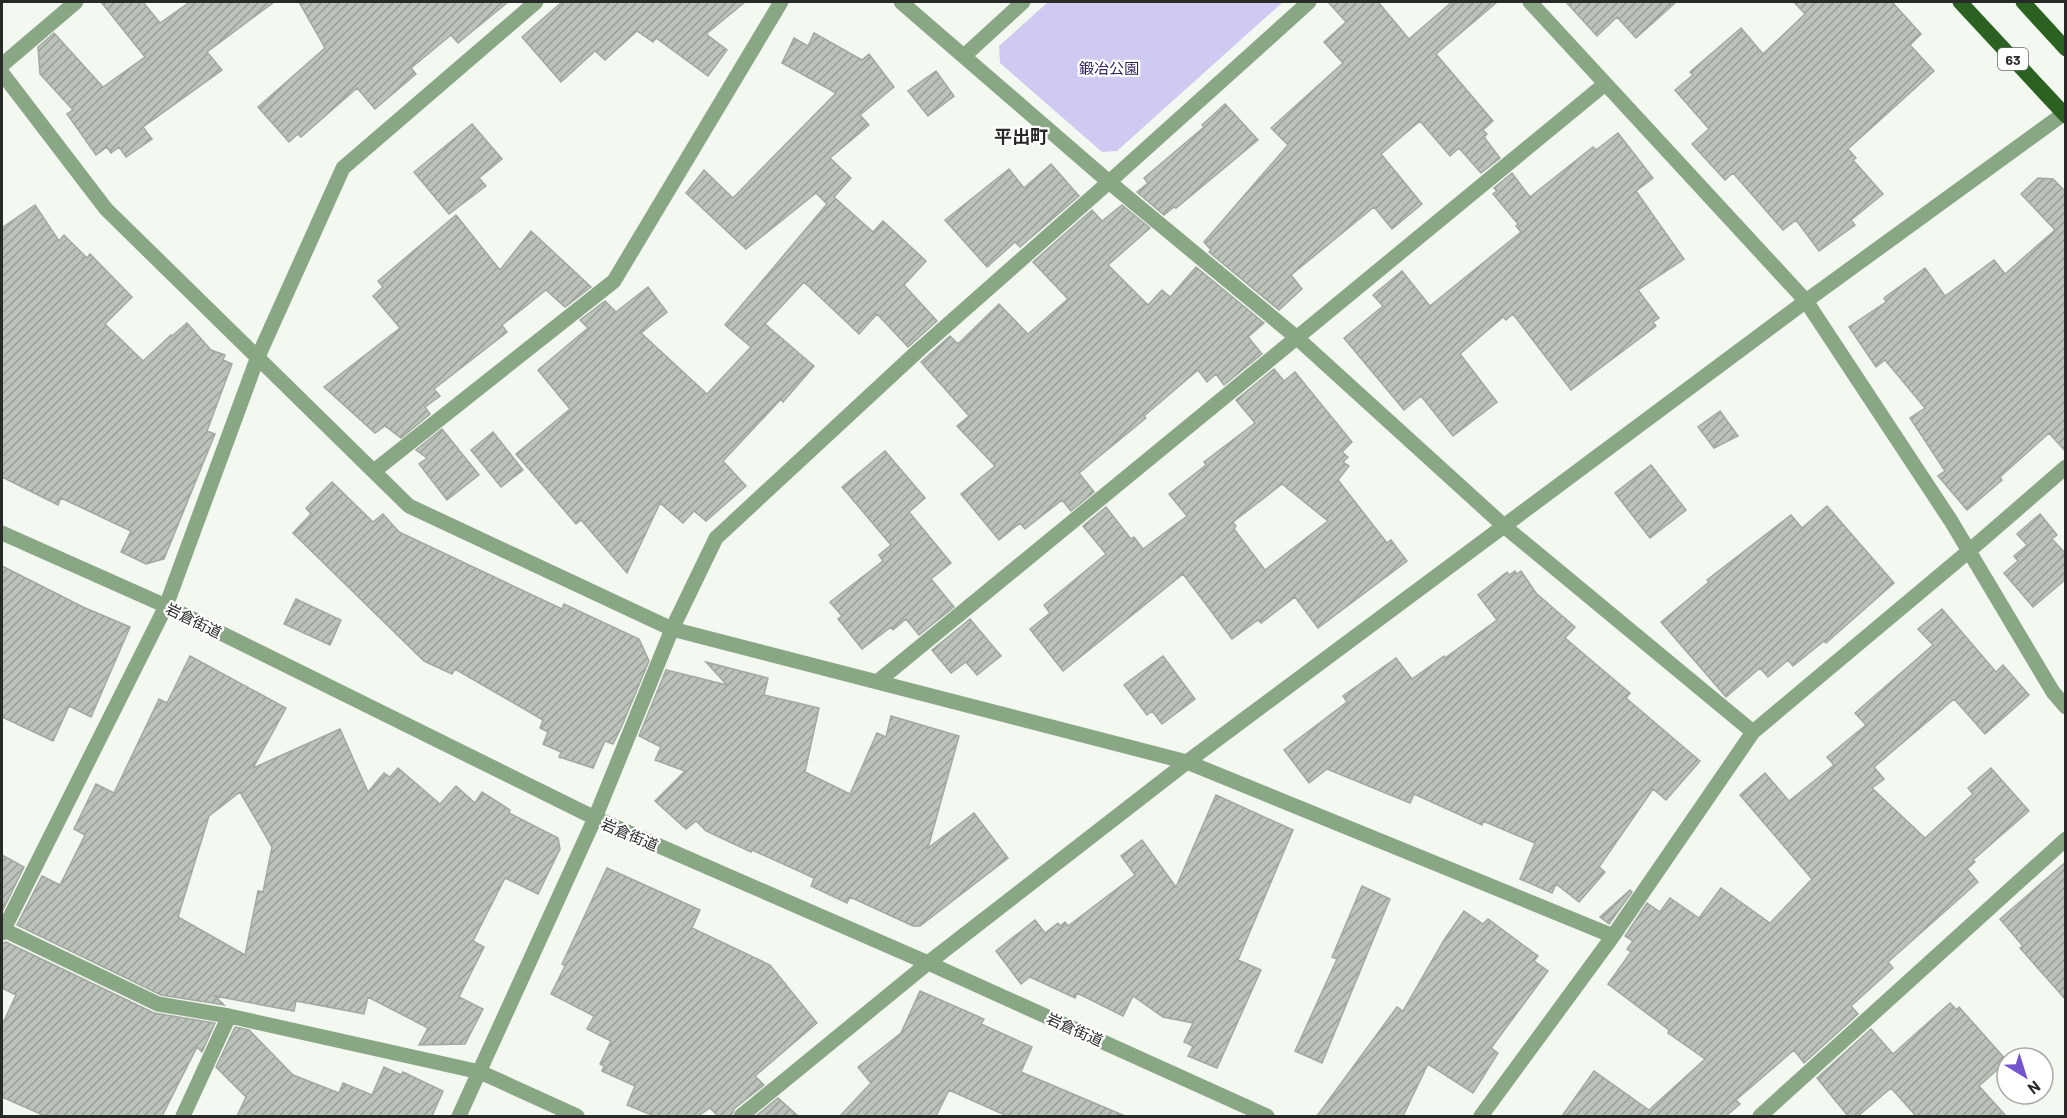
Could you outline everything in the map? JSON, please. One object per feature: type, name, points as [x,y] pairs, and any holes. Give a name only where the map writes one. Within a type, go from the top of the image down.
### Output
[{"type":"main road","name":"63","points":[[1960,2],[2065,114]]},
{"type":"main road","points":[[2023,2],[2066,49]]},
{"type":"street","points":[[2,65],[76,2]]},
{"type":"street","points":[[536,2],[343,168],[257,359],[166,606],[2,931],[158,1004],[229,1016],[480,1072],[577,1116]]},
{"type":"street","points":[[374,471],[614,281],[781,2]]},
{"type":"street","points":[[901,2],[1109,182],[1296,337],[1504,526],[1753,732]]},
{"type":"street","points":[[964,56],[1023,2]]},
{"type":"street","points":[[459,1116],[595,818],[672,629],[716,538],[920,349],[1309,2]]},
{"type":"street","points":[[1530,2],[1806,300],[1969,551],[2053,693],[2066,707]]},
{"type":"street","points":[[2,73],[106,209],[409,506],[672,629],[1187,762],[1612,936]]},
{"type":"street","points":[[877,682],[1082,516],[1605,84]]},
{"type":"street","points":[[741,1116],[928,963],[1187,762],[1806,300],[2065,114]]},
{"type":"street","points":[[1481,1116],[1612,936],[1753,732],[2066,467]]},
{"type":"street","name":"岩倉街道","points":[[2,533],[166,606],[595,818],[928,963],[1268,1116]]},
{"type":"street","points":[[1760,1116],[2066,839]]},
{"type":"street","points":[[183,1116],[229,1016]]},
{"type":"green space","name":"鍛冶公園","points":[[1048,2],[1283,2],[1117,151],[1102,152],[1000,63],[999,46]]},
{"type":"building","points":[[101,2],[143,2],[160,23],[190,2],[274,2],[207,52],[222,70],[143,127],[152,139],[126,157],[119,147],[111,153],[107,147],[96,155],[67,114],[73,110],[40,74],[38,47],[54,33],[103,87],[145,57]]},
{"type":"building","points":[[299,2],[508,2],[458,43],[451,35],[411,68],[416,74],[375,109],[357,88],[301,137],[298,134],[289,142],[258,107],[325,48]]},
{"type":"building","points":[[562,2],[745,2],[706,34],[727,50],[708,76],[656,38],[653,42],[637,31],[605,60],[595,51],[561,82],[522,37]]},
{"type":"building","points":[[1328,2],[1378,2],[1409,39],[1452,2],[1497,2],[1436,54],[1493,121],[1483,130],[1487,134],[1484,137],[1500,158],[1481,173],[1459,148],[1450,156],[1420,121],[1381,154],[1422,204],[1392,229],[1374,207],[1291,275],[1302,289],[1279,310],[1209,252],[1211,250],[1204,242],[1288,145],[1271,128],[1343,63],[1324,42],[1346,22]]},
{"type":"building","points":[[1566,2],[1676,2],[1636,38],[1617,17],[1597,36]]},
{"type":"building","points":[[1794,2],[1892,2],[1921,34],[1910,45],[1934,71],[1848,149],[1856,158],[1853,160],[1883,194],[1851,220],[1855,225],[1819,251],[1796,220],[1783,230],[1733,173],[1725,180],[1692,144],[1709,129],[1675,90],[1693,75],[1690,72],[1741,28],[1763,54],[1805,14]]},
{"type":"building","points":[[814,33],[862,60],[869,54],[894,87],[860,115],[869,125],[830,158],[851,178],[834,197],[873,232],[883,221],[926,261],[904,285],[937,321],[908,347],[877,314],[859,334],[804,282],[765,324],[814,366],[783,402],[781,399],[723,461],[746,486],[706,521],[694,511],[683,523],[660,503],[627,573],[581,520],[576,524],[516,454],[570,409],[538,370],[588,328],[580,320],[605,301],[616,312],[648,287],[667,312],[641,333],[707,394],[751,347],[725,325],[827,204],[816,193],[746,249],[686,193],[704,170],[733,198],[836,93],[782,63],[794,38],[808,46]]},
{"type":"building","points":[[936,71],[954,96],[928,116],[908,91]]},
{"type":"building","points":[[1225,104],[1258,140],[1176,208],[1174,207],[1164,215],[1137,192],[1148,183],[1144,178],[1204,127],[1202,125]]},
{"type":"building","points":[[472,124],[502,159],[479,178],[486,186],[449,214],[414,172]]},
{"type":"building","points":[[1618,133],[1653,178],[1636,191],[1684,259],[1638,290],[1659,318],[1653,322],[1656,326],[1571,390],[1513,314],[1506,320],[1503,317],[1460,354],[1497,402],[1453,436],[1421,396],[1404,410],[1344,338],[1383,306],[1373,295],[1402,271],[1430,306],[1521,232],[1516,226],[1518,224],[1493,194],[1497,191],[1494,188],[1512,173],[1530,197],[1593,147],[1596,150]]},
{"type":"building","points":[[1051,164],[1079,196],[1020,247],[1015,242],[987,267],[945,220],[1009,169],[1024,188]]},
{"type":"building","points":[[2038,178],[2053,179],[2066,192],[2066,452],[2049,433],[2000,477],[2002,480],[1967,510],[1938,476],[1945,471],[1910,418],[1925,408],[1885,360],[1876,367],[1849,327],[1886,302],[1884,298],[1925,268],[1945,296],[1994,260],[2005,274],[2055,230],[2021,194]]},
{"type":"building","points":[[35,205],[59,241],[64,235],[87,258],[90,254],[132,297],[105,324],[143,361],[187,323],[211,350],[225,355],[223,360],[232,364],[207,431],[215,434],[164,559],[146,564],[121,552],[131,531],[61,498],[58,505],[2,477],[2,228]]},
{"type":"building","points":[[1122,205],[1150,228],[1108,265],[1148,305],[1162,290],[1170,297],[1196,267],[1264,323],[1248,337],[1262,354],[1224,385],[1216,374],[1207,382],[1198,370],[1144,416],[1146,418],[1079,473],[1094,492],[1071,511],[1062,500],[1025,529],[1020,523],[999,540],[961,494],[995,466],[957,426],[969,416],[921,362],[950,336],[959,343],[999,304],[1028,334],[1068,299],[1033,262],[1092,210],[1102,221]]},
{"type":"building","points":[[456,215],[500,270],[531,231],[591,287],[565,307],[546,290],[502,325],[507,332],[434,389],[440,396],[425,407],[430,414],[401,438],[385,426],[375,433],[324,387],[400,328],[373,296],[383,287],[378,281]]},
{"type":"building","points":[[1274,369],[1284,381],[1295,372],[1352,442],[1342,452],[1348,457],[1343,462],[1349,466],[1338,480],[1387,543],[1391,540],[1407,561],[1318,628],[1295,597],[1261,623],[1258,620],[1232,639],[1183,574],[1063,671],[1030,629],[1050,613],[1044,605],[1106,554],[1083,526],[1106,507],[1131,539],[1134,537],[1143,549],[1187,516],[1169,494],[1206,465],[1204,462],[1255,423],[1236,400]],"holes":[[[1282,484],[1328,521],[1265,570],[1234,529],[1236,526],[1233,522]]]},
{"type":"building","points":[[1720,411],[1738,436],[1714,448],[1698,427]]},
{"type":"building","points":[[442,429],[479,475],[447,500],[419,464],[427,458],[416,450]]},
{"type":"building","points":[[493,432],[523,470],[501,487],[471,450]]},
{"type":"building","points":[[885,451],[925,498],[909,512],[951,563],[931,579],[954,607],[919,635],[906,619],[893,630],[891,627],[862,649],[838,619],[842,616],[830,602],[883,561],[879,555],[891,545],[842,487]]},
{"type":"building","points":[[1651,465],[1686,510],[1650,538],[1615,493]]},
{"type":"building","points":[[332,482],[373,522],[383,514],[399,532],[562,609],[564,604],[639,639],[649,661],[613,744],[605,741],[593,768],[559,757],[561,752],[543,744],[548,732],[540,728],[543,720],[455,669],[452,674],[424,661],[293,533],[311,514],[306,508]]},
{"type":"building","points":[[1827,506],[1894,583],[1826,643],[1824,641],[1793,666],[1788,660],[1768,677],[1760,668],[1726,697],[1661,622],[1709,582],[1707,580],[1791,515],[1802,528]]},
{"type":"building","points":[[2040,514],[2057,535],[2052,539],[2066,554],[2066,579],[2033,607],[2004,573],[2018,561],[2014,556],[2027,545],[2017,534]]},
{"type":"building","points":[[2,566],[83,607],[130,627],[91,717],[69,706],[53,741],[2,717]]},
{"type":"building","points":[[1515,571],[1517,574],[1521,571],[1536,593],[1575,627],[1565,638],[1630,693],[1626,698],[1700,761],[1666,800],[1653,789],[1599,867],[1605,872],[1579,902],[1556,884],[1552,893],[1520,879],[1535,843],[1483,821],[1482,825],[1414,794],[1410,803],[1327,769],[1309,783],[1284,750],[1347,702],[1343,696],[1396,658],[1412,679],[1497,620],[1478,595],[1507,572],[1509,575]]},
{"type":"building","points":[[296,599],[341,620],[330,645],[284,624]]},
{"type":"building","points":[[1942,609],[1996,672],[2003,665],[2029,695],[1985,734],[1954,699],[1874,767],[1884,779],[1872,788],[1925,838],[1973,794],[1968,788],[1991,768],[2029,811],[1973,860],[1975,862],[1967,869],[1978,882],[1888,962],[1893,968],[1851,1006],[1858,1014],[1804,1063],[1794,1050],[1736,1100],[1740,1104],[1726,1116],[1562,1116],[1594,1071],[1649,1110],[1705,1059],[1668,1033],[1669,1030],[1608,984],[1631,952],[1627,949],[1633,941],[1625,936],[1647,903],[1660,912],[1670,898],[1699,918],[1721,888],[1770,923],[1812,879],[1740,795],[1765,773],[1789,801],[1834,765],[1827,757],[1866,725],[1855,713],[1933,645],[1918,629]]},
{"type":"building","points":[[970,619],[1001,656],[977,675],[966,662],[951,673],[932,650]]},
{"type":"building","points":[[190,656],[286,708],[253,768],[340,729],[368,792],[384,773],[390,777],[398,768],[440,804],[456,786],[475,803],[482,792],[510,810],[509,813],[558,838],[560,849],[538,894],[505,878],[473,941],[484,947],[459,997],[483,1009],[465,1044],[419,1045],[428,1028],[368,997],[364,1014],[296,1001],[294,1011],[215,996],[224,1005],[161,995],[17,925],[42,876],[60,885],[85,835],[74,829],[96,784],[114,793],[159,699],[167,703]],"holes":[[[240,792],[272,847],[263,892],[258,891],[245,955],[178,917],[209,816]]]},
{"type":"building","points":[[1163,656],[1195,699],[1162,724],[1152,711],[1147,715],[1124,685]]},
{"type":"building","points":[[706,662],[768,678],[764,695],[819,708],[805,772],[850,794],[877,733],[886,737],[891,716],[959,736],[928,848],[974,813],[1008,858],[920,926],[913,926],[850,897],[847,903],[811,886],[814,878],[706,831],[696,821],[686,829],[655,801],[685,771],[655,760],[661,747],[639,736],[666,670],[727,685]]},
{"type":"building","points":[[1216,795],[1293,830],[1238,960],[1261,970],[1217,1068],[1188,1056],[1193,1046],[1184,1042],[1193,1023],[1163,1017],[1133,996],[1123,1016],[1077,993],[1075,998],[1030,977],[1021,984],[996,951],[1035,920],[1045,933],[1058,923],[1060,926],[1065,922],[1068,926],[1135,875],[1121,856],[1142,840],[1176,887]]},
{"type":"building","points":[[2,855],[24,867],[2,912]]},
{"type":"building","points":[[2066,862],[2066,1000],[2020,948],[2023,946],[2000,919]]},
{"type":"building","points":[[607,868],[700,910],[692,928],[770,965],[817,1023],[755,1076],[764,1085],[735,1108],[731,1116],[718,1116],[710,1108],[698,1116],[654,1116],[627,1105],[635,1086],[602,1071],[604,1066],[600,1064],[611,1041],[587,1029],[594,1016],[551,994],[565,966],[562,964]]},
{"type":"building","points":[[1362,886],[1390,899],[1322,1063],[1295,1051],[1337,959],[1332,957]]},
{"type":"building","points":[[1630,890],[1632,892],[1609,924],[1600,917]]},
{"type":"building","points":[[1464,911],[1483,924],[1488,919],[1538,956],[1534,961],[1548,971],[1491,1048],[1498,1053],[1473,1093],[1428,1064],[1403,1116],[1317,1116],[1397,1007],[1403,1011],[1444,940]]},
{"type":"building","points":[[6,942],[154,1013],[215,1023],[202,1052],[197,1047],[162,1116],[45,1116],[2,1097],[2,1025],[16,995],[2,988],[2,943]]},
{"type":"building","points":[[920,991],[984,1019],[981,1024],[1032,1047],[1021,1072],[1125,1116],[1007,1116],[949,1090],[936,1116],[840,1116],[871,1083],[858,1067],[901,1033]]},
{"type":"building","points":[[1950,1003],[1957,1010],[1959,1007],[1995,1048],[1995,1072],[1979,1086],[2006,1116],[1916,1116],[1891,1088],[1858,1116],[1848,1116],[1817,1078],[1871,1029],[1893,1054]]},
{"type":"building","points":[[235,1027],[249,1030],[293,1075],[339,1093],[343,1083],[372,1095],[384,1067],[401,1075],[403,1072],[443,1091],[432,1116],[237,1116],[246,1097],[216,1067]]},
{"type":"building","points":[[778,1098],[798,1116],[756,1116]]},
{"type":"district","name":"平出町","points":[[1021,136]]}]
